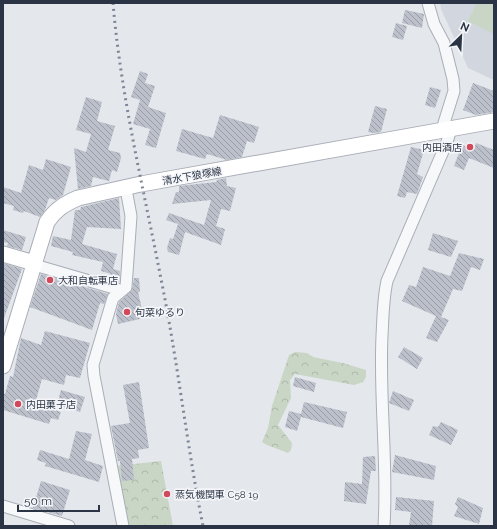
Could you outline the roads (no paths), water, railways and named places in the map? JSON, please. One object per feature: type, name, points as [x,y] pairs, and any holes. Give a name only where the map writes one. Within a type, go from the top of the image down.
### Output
[{"type":"main road","name":"清水下狼塚線","points":[[3,366],[46,222],[58,208],[78,198],[126,189],[142,184],[494,121]]},
{"type":"main road","points":[[3,254],[34,262]]},
{"type":"street","points":[[384,526],[385,476],[381,358],[384,294],[387,281],[448,142],[451,129],[444,123],[454,91],[454,79],[444,43],[434,24],[428,3]]},
{"type":"street","points":[[123,526],[93,365],[113,298],[126,287],[130,224],[126,189]]},
{"type":"street","points":[[34,262],[38,266],[117,290],[119,292]]},
{"type":"street","points":[[3,506],[69,526]]},
{"type":"railway","points":[[113,3],[127,109],[168,314],[203,526]]},
{"type":"place","name":"内田酒店","points":[[470,147]]},
{"type":"place","name":"大和自転車店","points":[[50,280]]},
{"type":"place","name":"旬菜ゆるり","points":[[127,312]]},
{"type":"place","name":"内田菓子店","points":[[18,404]]},
{"type":"place","name":"蒸気機関車 C58 19","points":[[167,494]]}]
